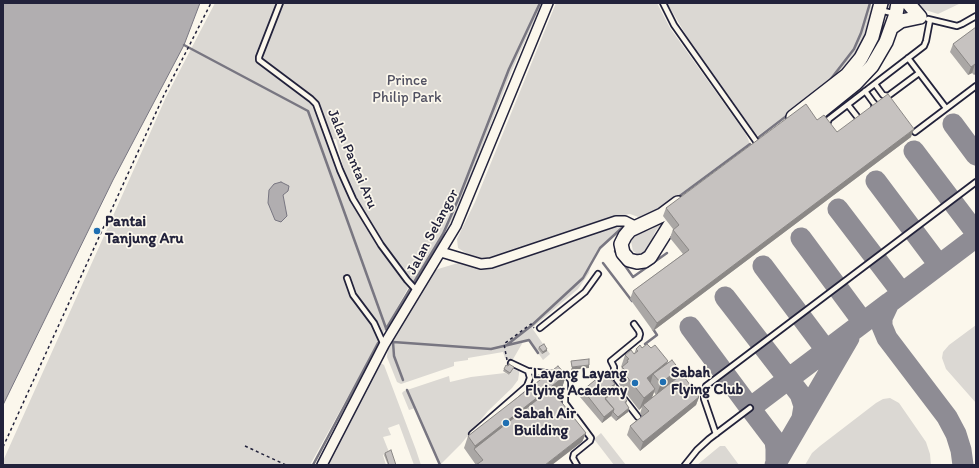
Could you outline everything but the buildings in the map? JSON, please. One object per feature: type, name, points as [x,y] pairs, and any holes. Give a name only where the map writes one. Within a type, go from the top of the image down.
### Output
[{"type":"main road","points":[[908,3],[925,18]]},
{"type":"main road","points":[[782,125],[847,75],[861,58],[872,37],[881,6]]},
{"type":"main road","points":[[809,120],[855,84],[872,66],[886,42],[897,9]]},
{"type":"main road","points":[[891,28],[901,21],[925,18]]},
{"type":"main road","points":[[745,154],[770,135]]},
{"type":"main road","points":[[670,226],[650,256],[644,261],[638,262],[629,260],[623,253],[621,244],[630,230],[662,215],[687,196]]},
{"type":"street","name":"Jalan Selangor","points":[[322,465],[384,345],[456,226],[548,3]]},
{"type":"street","points":[[441,252],[481,264],[490,263],[616,221],[625,221],[637,227]]},
{"type":"lane","name":"Jalan Pantai Aru","points":[[280,3],[259,60],[316,104],[340,170],[353,200],[381,244],[407,280],[417,291]]},
{"type":"lane","points":[[662,3],[674,25],[758,144]]},
{"type":"lane","points":[[881,6],[957,26],[976,16]]},
{"type":"lane","points":[[830,129],[826,125],[826,122],[924,46],[926,41],[925,18]]},
{"type":"lane","points":[[908,58],[946,108]]},
{"type":"lane","points":[[874,84],[883,95],[888,96],[919,73]]},
{"type":"lane","points":[[915,132],[976,86]]},
{"type":"lane","points":[[865,92],[875,104],[874,107]]},
{"type":"lane","points":[[848,105],[860,118],[853,123]]},
{"type":"lane","points":[[716,434],[704,399],[706,386],[976,182]]},
{"type":"lane","points":[[540,328],[585,292],[598,274]]},
{"type":"lane","points":[[347,278],[353,295],[374,323],[384,345]]},
{"type":"lane","points":[[634,324],[639,330],[640,334],[636,340],[611,361],[614,367],[614,372],[610,380],[638,417]]},
{"type":"lane","points":[[509,363],[528,371],[556,375],[562,378],[565,383],[565,403],[591,438],[590,441],[574,454],[573,458],[577,465]]},
{"type":"lane","points":[[472,434],[527,386],[530,378],[528,371]]},
{"type":"lane","points":[[685,465],[698,450],[716,434],[750,408]]},
{"type":"path","points":[[3,447],[155,115],[211,3]]},
{"type":"path","points":[[509,363],[504,344],[531,324],[533,327]]},
{"type":"path","points":[[245,446],[286,465]]},
{"type":"green space","name":"Prince Philip Park","points":[[215,3],[542,3],[512,70],[457,211],[417,283],[412,282],[384,244],[356,198],[344,170],[336,139],[328,140],[335,164],[351,201],[365,226],[408,288],[310,465],[3,465],[3,461],[166,97]]},
{"type":"green space","points":[[556,3],[657,3],[670,28],[746,134],[750,144],[668,205],[641,218],[630,214],[624,215],[493,259],[482,260],[472,257],[458,248],[457,239],[475,202]]},
{"type":"green space","points":[[667,3],[870,3],[873,9],[866,35],[844,70],[757,136],[686,35]]},
{"type":"green space","points":[[916,3],[961,3],[938,14],[919,8]]},
{"type":"green space","points":[[664,220],[666,223],[657,229],[654,234],[651,247],[645,254],[638,254],[633,251],[631,241],[634,236],[652,229]]},
{"type":"green space","points":[[623,224],[624,226],[600,248],[591,264],[589,273],[578,289],[532,328],[550,354],[543,360],[529,340],[523,342],[512,361],[505,358],[503,352],[468,358],[468,360],[454,362],[454,366],[401,384],[397,382],[387,357],[388,346],[433,272],[458,263],[476,265]]},
{"type":"green space","points":[[976,325],[976,403],[946,369],[942,358],[943,352],[949,345]]},
{"type":"green space","points":[[379,362],[384,365],[421,465],[414,465],[399,424],[388,428],[391,435],[383,437],[389,452],[383,455],[386,465],[326,465]]},
{"type":"green space","points":[[513,369],[519,371],[519,374],[518,380],[512,388],[488,411],[461,444],[440,465],[415,408],[409,410],[402,393],[404,391],[449,376],[450,382],[471,377],[505,373],[509,375]]},
{"type":"green space","points":[[890,398],[899,403],[926,442],[930,454],[931,465],[805,465],[812,453],[820,446],[876,403],[883,399]]},
{"type":"green space","points":[[601,433],[626,465],[614,465],[594,439]]},
{"type":"green space","points":[[720,446],[725,446],[739,465],[697,465]]},
{"type":"shaded area","points":[[3,3],[200,3],[184,45],[113,180],[3,405]]},
{"type":"shaded area","points":[[281,182],[289,186],[288,191],[283,195],[287,216],[281,222],[275,220],[268,203],[269,190],[274,184]]},
{"type":"waterway","points":[[386,329],[443,234],[460,195],[509,69],[540,3]]},
{"type":"waterway","points":[[827,84],[854,49],[861,33],[870,3]]},
{"type":"waterway","points":[[184,45],[308,111],[387,331]]},
{"type":"waterway","points":[[759,137],[789,114]]},
{"type":"waterway","points":[[677,198],[750,144]]},
{"type":"waterway","points":[[508,344],[531,326],[583,278],[600,248],[624,226]]},
{"type":"waterway","points":[[615,251],[618,256]]},
{"type":"waterway","points":[[621,260],[633,277],[667,253]]},
{"type":"waterway","points":[[603,263],[632,301]]},
{"type":"waterway","points":[[645,344],[657,335],[653,329]]},
{"type":"waterway","points":[[403,380],[394,356],[393,342],[491,349],[529,340],[538,353]]},
{"type":"waterway","points":[[313,465],[378,343]]},
{"type":"waterway","points":[[407,390],[440,465]]},
{"type":"taxiway","points":[[953,124],[976,155]]},
{"type":"taxiway","points":[[914,151],[976,233]]},
{"type":"taxiway","points":[[876,181],[939,265]]},
{"type":"taxiway","points":[[838,209],[902,293]]},
{"type":"taxiway","points":[[963,465],[961,450],[956,434],[947,417],[887,338],[882,326],[882,318],[889,303],[976,237]]},
{"type":"taxiway","points":[[801,238],[863,322]]},
{"type":"taxiway","points":[[763,266],[826,350],[830,364]]},
{"type":"taxiway","points":[[725,297],[800,394],[804,406],[802,418]]},
{"type":"taxiway","points":[[690,327],[750,408],[889,303]]},
{"type":"taxiway","points":[[775,465],[849,338]]},
{"type":"taxiway","points":[[750,408],[775,441],[776,463]]},
{"type":"place","name":"Pantai Tanjung Aru","points":[[97,231]]},
{"type":"place","name":"Sabah Flying Club","points":[[663,382]]},
{"type":"place","name":"Layang Layang Flying Academy","points":[[635,383]]},
{"type":"place","name":"Sabah Air Building","points":[[506,423]]}]
